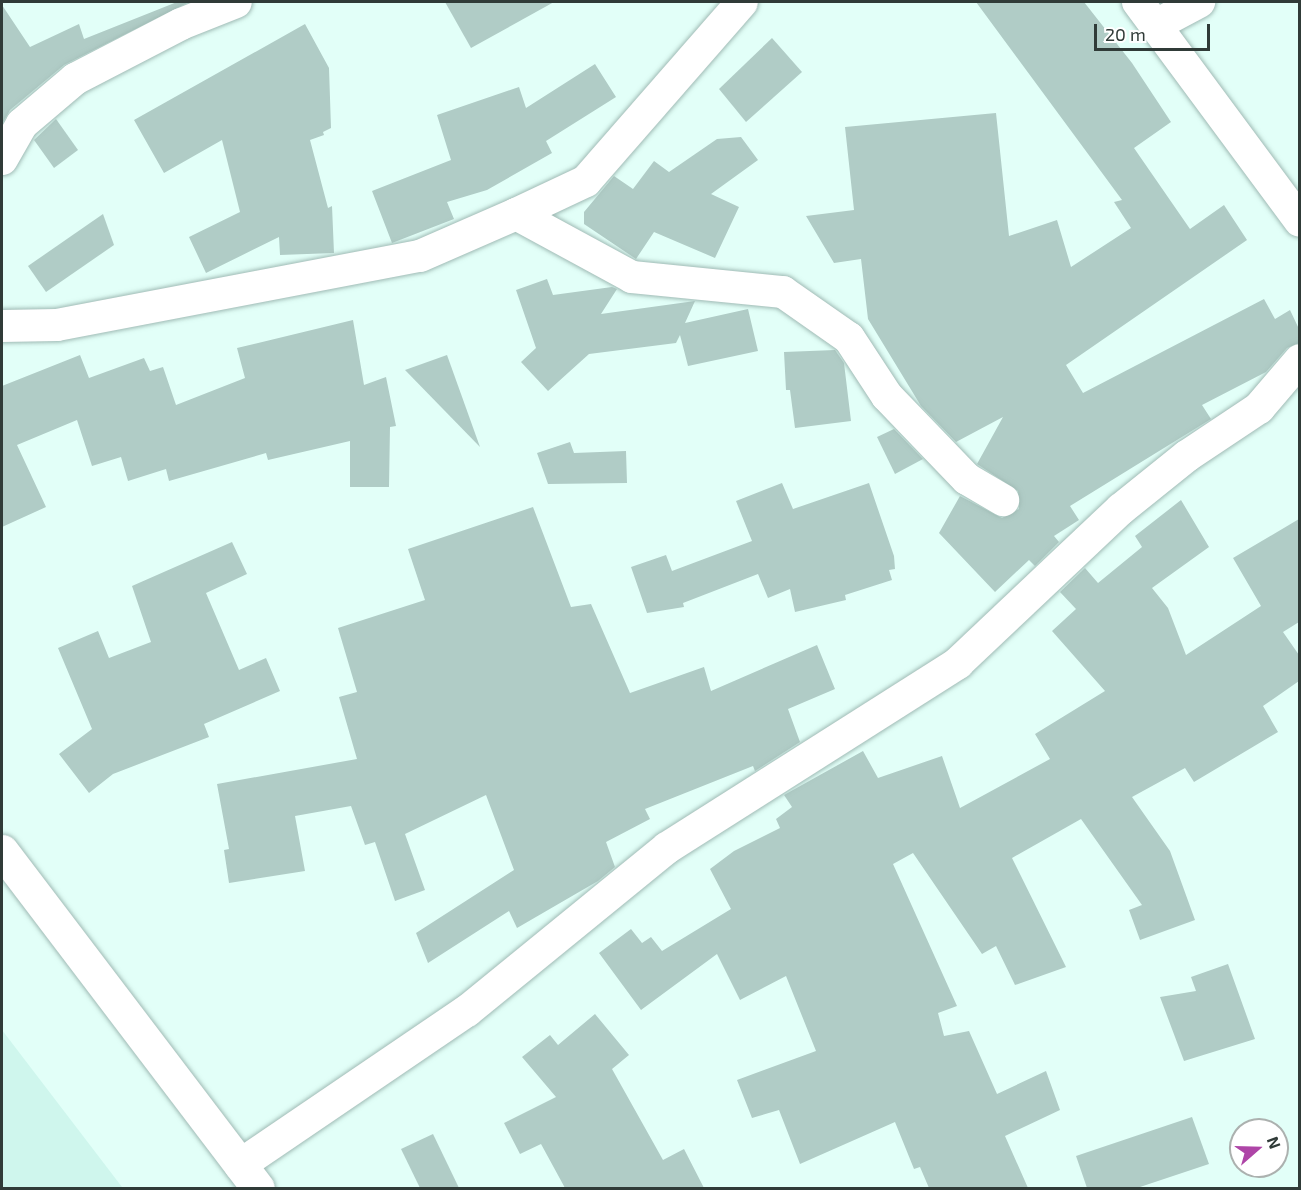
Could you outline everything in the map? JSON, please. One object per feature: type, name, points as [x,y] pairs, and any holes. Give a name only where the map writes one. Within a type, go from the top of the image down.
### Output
[{"type":"main road","points":[[2,851],[249,1177]]},
{"type":"street","points":[[2,159],[22,124],[75,80],[180,24],[236,2]]},
{"type":"street","points":[[2,326],[57,325],[420,256],[516,214],[586,181],[742,2]]},
{"type":"street","points":[[1199,2],[1147,13],[1299,222]]},
{"type":"street","points":[[516,214],[632,277],[783,292],[849,338],[887,396],[967,478],[1003,500]]},
{"type":"street","points":[[249,1177],[467,1011],[667,848],[958,663],[1121,509],[1187,456],[1258,408],[1299,360]]},
{"type":"shaded area","points":[[2,1030],[122,1187],[2,1188]]},
{"type":"building","points":[[177,2],[189,2],[64,65],[10,110],[2,124],[2,5],[30,47],[79,24],[84,39]]},
{"type":"building","points":[[445,2],[554,2],[471,48]]},
{"type":"building","points":[[976,2],[1084,2],[1132,63],[1171,122],[1134,148],[1190,229],[1224,205],[1247,240],[1066,365],[1083,393],[1264,299],[1275,319],[1290,310],[1299,329],[1299,343],[1287,348],[1266,372],[1202,405],[1211,419],[1070,506],[1079,520],[1054,536],[1059,542],[1035,566],[1029,560],[995,592],[939,533],[960,496],[1002,518],[1019,509],[1018,491],[977,464],[1003,417],[956,442],[921,406],[868,319],[861,259],[834,263],[806,216],[854,210],[845,127],[996,113],[1009,236],[1057,220],[1071,267],[1131,228],[1114,202],[1122,200]]},
{"type":"building","points":[[305,24],[329,68],[331,128],[323,132],[324,135],[310,140],[328,208],[332,206],[334,253],[280,255],[279,237],[206,273],[189,237],[240,212],[222,140],[164,173],[134,120]]},
{"type":"building","points":[[772,38],[802,72],[746,122],[719,89]]},
{"type":"building","points":[[595,64],[616,97],[546,141],[552,153],[487,190],[447,202],[454,219],[392,243],[372,191],[451,160],[437,115],[519,87],[526,108]]},
{"type":"building","points":[[56,119],[78,150],[54,168],[34,140]]},
{"type":"building","points":[[741,137],[758,160],[711,194],[739,207],[715,258],[654,232],[636,259],[584,224],[584,212],[614,176],[633,189],[654,161],[669,172],[717,139]]},
{"type":"building","points":[[103,214],[114,245],[46,292],[28,266]]},
{"type":"building","points":[[547,279],[553,295],[612,287],[617,289],[601,314],[695,301],[685,323],[748,309],[758,351],[688,366],[680,335],[676,343],[589,354],[548,391],[521,362],[536,348],[516,290]]},
{"type":"building","points":[[353,320],[364,385],[386,377],[396,426],[390,427],[389,487],[350,487],[350,441],[268,460],[266,453],[169,481],[166,469],[128,481],[121,457],[92,466],[77,420],[17,445],[46,507],[2,527],[2,386],[80,355],[89,378],[144,358],[150,371],[163,367],[176,405],[245,378],[237,348]]},
{"type":"building","points":[[835,350],[844,363],[851,421],[795,428],[790,390],[786,390],[784,352]]},
{"type":"building","points":[[447,355],[480,447],[405,370]]},
{"type":"building","points":[[894,429],[923,459],[895,474],[877,437]]},
{"type":"building","points":[[570,442],[574,453],[626,451],[627,483],[548,484],[537,453]]},
{"type":"building","points":[[782,483],[793,509],[869,483],[894,556],[895,569],[889,570],[892,580],[845,595],[846,600],[795,612],[790,589],[768,598],[758,574],[683,603],[684,607],[647,613],[631,567],[666,555],[672,571],[752,541],[736,501]]},
{"type":"building","points":[[1181,500],[1209,547],[1152,588],[1168,608],[1186,655],[1261,606],[1233,558],[1299,519],[1299,622],[1283,632],[1299,655],[1299,681],[1263,706],[1278,732],[1194,782],[1185,768],[1132,797],[1170,851],[1195,920],[1140,940],[1129,910],[1142,905],[1081,819],[1012,858],[1066,967],[1015,985],[996,946],[982,954],[913,853],[893,864],[957,1006],[938,1013],[944,1036],[969,1031],[997,1094],[1046,1071],[1060,1110],[1005,1136],[1028,1188],[929,1188],[920,1167],[914,1169],[895,1122],[800,1164],[779,1110],[752,1118],[737,1080],[816,1051],[786,976],[740,1000],[717,954],[641,1010],[599,953],[631,929],[642,943],[651,937],[662,951],[731,909],[710,869],[734,851],[780,828],[776,819],[792,807],[784,795],[863,751],[878,778],[942,756],[960,808],[1050,759],[1035,734],[1105,691],[1052,631],[1076,609],[1060,592],[1085,568],[1098,583],[1142,547],[1135,536]]},
{"type":"building","points":[[533,507],[571,607],[591,604],[630,693],[704,667],[711,691],[817,645],[835,689],[788,709],[800,742],[755,771],[753,766],[645,809],[650,819],[606,842],[615,867],[598,881],[517,928],[509,911],[428,963],[416,933],[514,870],[486,795],[405,834],[425,890],[395,901],[375,842],[365,845],[351,806],[295,816],[305,871],[229,883],[224,850],[229,849],[217,784],[357,759],[339,697],[357,692],[338,628],[425,600],[408,549]]},
{"type":"building","points":[[232,542],[247,574],[206,593],[239,670],[266,658],[280,691],[204,724],[209,737],[113,774],[89,793],[59,754],[92,729],[58,648],[98,631],[109,658],[151,642],[132,586]]},
{"type":"building","points":[[1228,964],[1255,1039],[1184,1061],[1160,997],[1196,991],[1191,977]]},
{"type":"building","points":[[595,1014],[629,1055],[612,1069],[663,1160],[684,1149],[704,1188],[565,1188],[541,1144],[520,1154],[504,1123],[556,1097],[522,1057],[550,1035],[558,1045]]},
{"type":"building","points":[[1192,1117],[1209,1164],[1137,1188],[1087,1188],[1076,1156]]},
{"type":"building","points":[[433,1134],[459,1188],[420,1188],[401,1149]]}]
